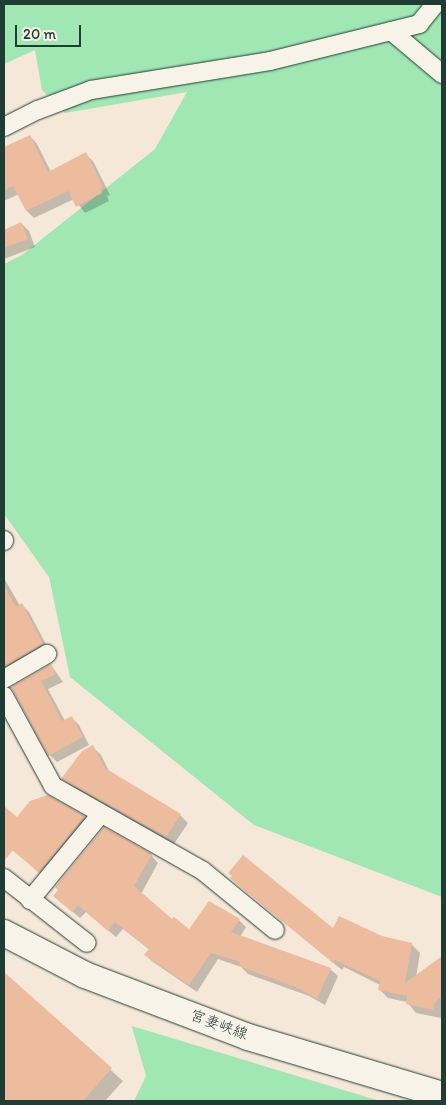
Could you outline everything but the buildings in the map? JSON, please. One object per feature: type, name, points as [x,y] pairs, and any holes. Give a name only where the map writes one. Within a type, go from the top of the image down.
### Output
[{"type":"main road","name":"宮妻峡線","points":[[4,933],[84,974],[248,1037],[442,1095]]},
{"type":"street","points":[[4,127],[38,110],[91,90],[270,61],[419,24],[435,4]]},
{"type":"street","points":[[391,31],[442,74]]},
{"type":"street","points":[[4,679],[47,654]]},
{"type":"street","points":[[4,696],[53,786],[100,815],[203,871],[275,930]]},
{"type":"street","points":[[30,900],[100,815]]},
{"type":"street","points":[[4,878],[87,943]]},
{"type":"green space","points":[[4,4],[442,4],[442,897],[254,825],[70,677],[49,577],[4,514],[4,264],[22,255],[155,149],[187,92],[65,113],[42,90],[35,50],[4,64]]},
{"type":"green space","points":[[132,1026],[380,1101],[134,1101],[146,1076]]}]
